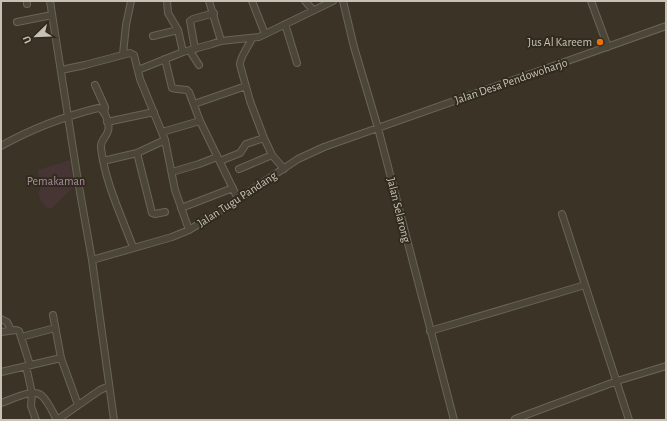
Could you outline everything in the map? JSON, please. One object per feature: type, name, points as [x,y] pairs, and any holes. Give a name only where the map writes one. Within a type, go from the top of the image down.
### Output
[{"type":"street","points":[[50,1],[92,260],[114,420]]},
{"type":"street","points":[[123,54],[126,25],[131,1]]},
{"type":"street","points":[[167,1],[168,13],[178,30],[183,52]]},
{"type":"street","points":[[210,1],[222,41]]},
{"type":"street","points":[[252,1],[265,34]]},
{"type":"street","points":[[304,1],[313,10]]},
{"type":"street","points":[[138,70],[183,52],[222,41],[252,38],[265,34],[333,1]]},
{"type":"street","name":"Jalan Selarong","points":[[343,1],[354,47],[378,128],[454,420]]},
{"type":"street","points":[[591,1],[608,47]]},
{"type":"street","points":[[199,65],[192,50],[190,22],[193,19],[214,13]]},
{"type":"street","points":[[16,22],[52,15]]},
{"type":"street","points":[[285,24],[297,63]]},
{"type":"street","name":"Jalan Desa Pendowoharjo","points":[[378,128],[666,26]]},
{"type":"street","points":[[153,36],[178,30]]},
{"type":"street","points":[[252,38],[239,62],[264,138],[272,155],[284,169]]},
{"type":"street","points":[[61,70],[123,54],[131,53],[134,55],[138,70],[165,140],[175,190],[189,230]]},
{"type":"street","points":[[165,59],[172,88],[187,90],[191,96],[200,121],[238,199]]},
{"type":"street","points":[[95,85],[105,107],[104,113]]},
{"type":"street","points":[[194,104],[246,86]]},
{"type":"street","points":[[1,146],[28,131],[68,116],[100,108],[104,113],[108,131],[100,145],[102,160],[113,195],[133,247]]},
{"type":"street","points":[[107,122],[154,112]]},
{"type":"street","points":[[162,132],[200,121]]},
{"type":"street","name":"Jalan Tugu Pandang","points":[[92,260],[172,237],[189,230],[298,159],[310,153],[378,128]]},
{"type":"street","points":[[172,172],[242,152],[246,144],[264,138]]},
{"type":"street","points":[[102,160],[137,153],[165,140]]},
{"type":"street","points":[[137,153],[152,213],[165,212]]},
{"type":"street","points":[[239,168],[272,155]]},
{"type":"street","points":[[181,208],[233,188]]},
{"type":"street","points":[[562,214],[630,420]]},
{"type":"street","points":[[430,331],[585,285]]},
{"type":"street","points":[[53,315],[61,358],[78,405]]},
{"type":"street","points":[[1,319],[7,322],[11,330]]},
{"type":"street","points":[[21,337],[55,328]]},
{"type":"street","points":[[1,332],[11,330],[19,331],[28,366],[32,393],[31,406],[36,420]]},
{"type":"street","points":[[1,372],[61,358]]},
{"type":"street","points":[[514,420],[617,381],[666,366]]},
{"type":"street","points":[[1,403],[32,393],[38,393],[44,397],[57,420],[100,390],[109,386]]},
{"type":"green space","name":"Pemakaman","points":[[70,160],[74,186],[52,208],[48,209],[40,200],[38,194],[40,190],[38,170]]},
{"type":"place","name":"Jus Al Kareem","points":[[600,42]]}]
